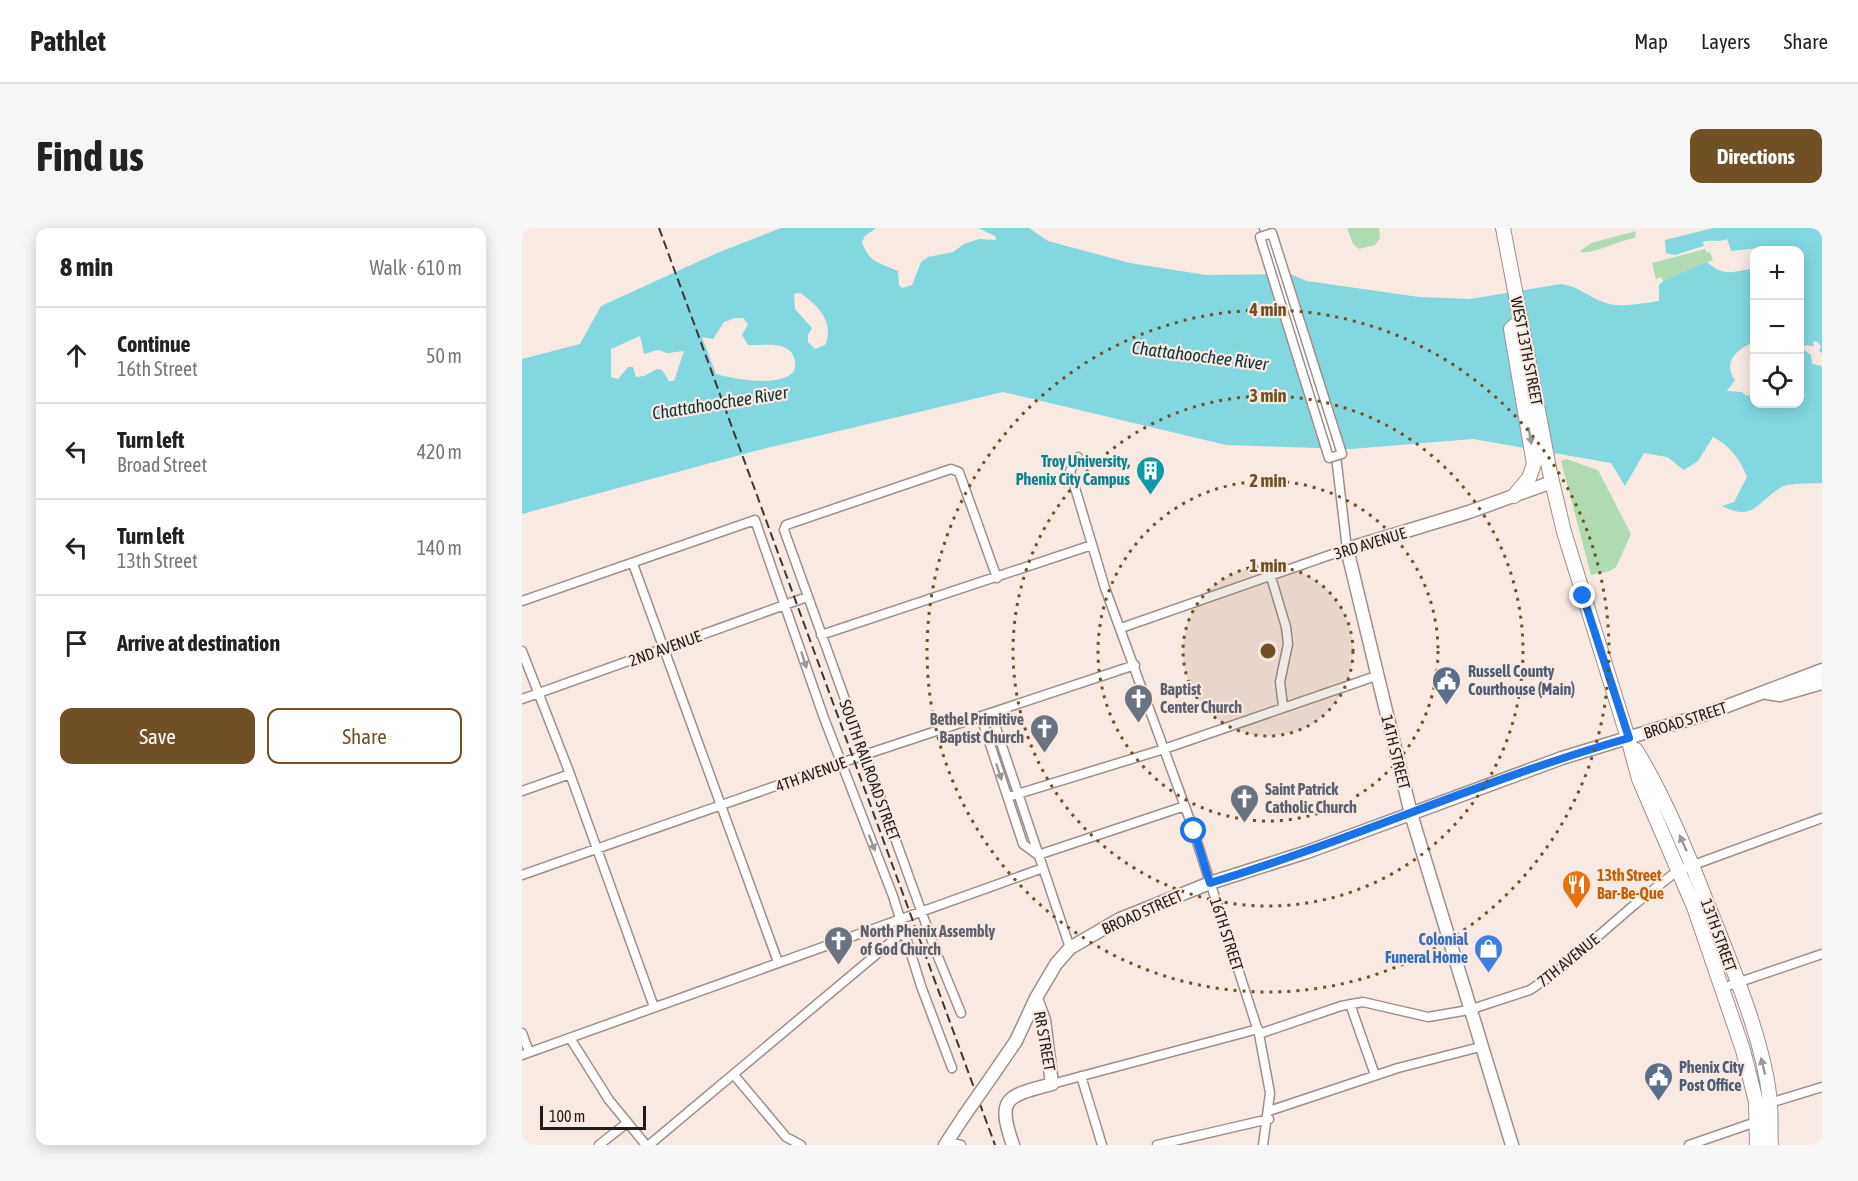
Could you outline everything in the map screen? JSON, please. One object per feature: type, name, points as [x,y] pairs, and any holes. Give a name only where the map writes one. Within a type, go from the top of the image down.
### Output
[{"type":"main road","name":"WEST 13TH STREET","points":[[1503,228],[1551,478]]},
{"type":"main road","points":[[1514,496],[1529,478],[1534,464],[1511,329],[1521,320]]},
{"type":"main road","name":"3RD AVENUE","points":[[1347,549],[1514,496],[1551,478]]},
{"type":"main road","name":"13TH STREET","points":[[1551,478],[1583,596],[1629,738],[1639,779],[1697,917],[1751,1075],[1757,1145]]},
{"type":"main road","name":"14TH STREET","points":[[1347,549],[1411,814],[1480,1047],[1512,1145]]},
{"type":"main road","name":"BROAD STREET","points":[[946,1144],[1016,1041],[1036,998],[1056,964],[1070,948],[1120,919],[1210,883],[1288,859],[1562,758],[1767,693],[1777,686],[1822,670]]},
{"type":"main road","name":"BROAD STREET","points":[[1767,693],[1780,695],[1822,683]]},
{"type":"main road","name":"13TH STREET","points":[[1629,738],[1654,780],[1693,865],[1737,983],[1762,1063],[1770,1103],[1771,1145]]},
{"type":"main road","name":"RR STREET","points":[[1036,998],[1044,1020],[1052,1084]]},
{"type":"main road","points":[[1012,1145],[1004,1119],[1004,1109],[1009,1100],[1024,1091],[1052,1084]]},
{"type":"street","points":[[1265,232],[1272,233],[1342,454],[1329,458],[1260,237],[1265,232]]},
{"type":"street","name":"14TH STREET","points":[[1265,232],[1336,456],[1347,549]]},
{"type":"street","name":"16TH STREET","points":[[1078,457],[1070,471],[1092,545],[1185,806],[1258,1031],[1268,1076],[1269,1115],[1263,1145]]},
{"type":"street","name":"SOUTH RAILROAD STREET","points":[[961,1013],[892,833],[784,530],[786,525],[951,469],[959,472],[997,578]]},
{"type":"street","points":[[522,601],[755,520],[952,1068]]},
{"type":"street","points":[[821,635],[1092,545]]},
{"type":"street","name":"3RD AVENUE","points":[[1121,628],[1347,549]]},
{"type":"street","points":[[633,564],[778,962]]},
{"type":"street","points":[[1271,577],[1286,627],[1288,644],[1280,676],[1283,706]]},
{"type":"street","name":"2ND AVENUE","points":[[522,699],[807,597]]},
{"type":"street","points":[[522,651],[570,774],[654,1007]]},
{"type":"street","name":"4TH AVENUE","points":[[522,875],[864,755],[1135,665]]},
{"type":"street","points":[[1008,797],[1164,749],[1283,706],[1376,676]]},
{"type":"street","points":[[991,713],[1070,948]]},
{"type":"street","points":[[981,717],[1023,844],[1038,855]]},
{"type":"street","points":[[522,791],[570,774]]},
{"type":"street","points":[[1038,855],[1185,806]]},
{"type":"street","name":"7TH AVENUE","points":[[1081,1076],[1258,1031],[1350,1004],[1372,1003],[1420,1017],[1469,1010],[1530,990],[1545,981],[1677,871],[1822,818]]},
{"type":"street","points":[[522,1033],[525,1053],[1043,868]]},
{"type":"street","points":[[570,1038],[627,1123],[648,1145],[903,932]]},
{"type":"street","points":[[1722,988],[1822,956]]},
{"type":"street","points":[[1350,1004],[1375,1075]]},
{"type":"street","points":[[1157,1145],[1269,1115],[1375,1075],[1480,1047]]},
{"type":"street","points":[[734,1075],[786,1137],[801,1145]]},
{"type":"street","points":[[1052,1084],[1081,1076],[1102,1145]]},
{"type":"street","points":[[1689,1145],[1756,1122],[1770,1103],[1822,1088]]},
{"type":"street","points":[[599,1145],[627,1123]]},
{"type":"street","points":[[946,1144],[961,1145]]},
{"type":"green space","points":[[1347,228],[1379,228],[1380,238],[1375,245],[1359,249],[1353,244]]},
{"type":"green space","points":[[1636,231],[1635,238],[1593,251],[1579,252],[1591,243]]},
{"type":"green space","points":[[1705,249],[1707,253],[1710,252],[1713,260],[1663,281],[1661,277],[1656,279],[1652,263]]},
{"type":"green space","points":[[1566,459],[1598,470],[1631,534],[1616,567],[1610,571],[1591,575],[1561,461]]},
{"type":"water","name":"Chattahoochee River","points":[[781,228],[876,228],[865,236],[862,242],[865,249],[876,261],[898,271],[899,285],[902,288],[912,285],[921,262],[928,257],[953,252],[964,244],[979,239],[996,240],[995,236],[978,228],[1029,228],[1048,241],[1130,263],[1206,275],[1290,274],[1307,281],[1419,297],[1470,299],[1561,284],[1573,287],[1606,303],[1632,305],[1659,301],[1659,285],[1663,281],[1707,262],[1724,272],[1750,269],[1750,344],[1733,357],[1730,367],[1735,380],[1727,391],[1750,395],[1750,408],[1804,408],[1804,350],[1811,355],[1812,364],[1822,366],[1822,483],[1784,486],[1754,508],[1741,512],[1722,506],[1734,502],[1747,477],[1734,454],[1713,437],[1698,461],[1684,470],[1667,457],[1644,453],[1625,486],[1611,463],[1473,439],[1351,449],[1226,445],[1003,392],[755,451],[522,514],[522,359],[580,344],[601,306],[717,253]],"holes":[[[800,293],[823,315],[828,329],[825,345],[815,349],[808,342],[808,335],[812,328],[795,309],[794,294]],[[743,318],[748,324],[742,335],[748,345],[777,345],[789,350],[795,362],[794,371],[786,377],[770,381],[716,374],[702,337],[713,339],[724,322]],[[640,336],[644,354],[658,350],[667,353],[684,351],[674,381],[669,381],[662,370],[657,369],[644,376],[636,377],[633,367],[628,367],[618,379],[611,377],[611,349]]]},
{"type":"water","points":[[1713,228],[1822,228],[1822,353],[1819,351],[1821,346],[1816,341],[1813,342],[1814,346],[1805,345],[1804,347],[1804,246],[1750,246],[1750,249],[1731,251],[1727,239],[1703,242],[1704,246],[1675,255],[1666,253],[1665,240]]},
{"type":"railway","points":[[659,228],[995,1145]]},
{"type":"place","name":"Troy University, Phenix City Campus","points":[[1151,496]]},
{"type":"place","name":"Russell County Courthouse (Main)","points":[[1447,706]]},
{"type":"place","name":"Baptist Center Church","points":[[1139,724]]},
{"type":"place","name":"Bethel Primitive Baptist Church","points":[[1045,754]]},
{"type":"place","name":"Saint Patrick Catholic Church","points":[[1244,824]]},
{"type":"place","name":"13th Street Bar-Be-Que","points":[[1576,910]]},
{"type":"place","name":"North Phenix Assembly of God Church","points":[[839,966]]},
{"type":"place","name":"Colonial Funeral Home","points":[[1489,974]]},
{"type":"place","name":"Phenix City Post Office","points":[[1658,1102]]},
{"type":"route","points":[[1194,831],[1210,883],[1368,831],[1562,758],[1629,738],[1583,596]]}]
